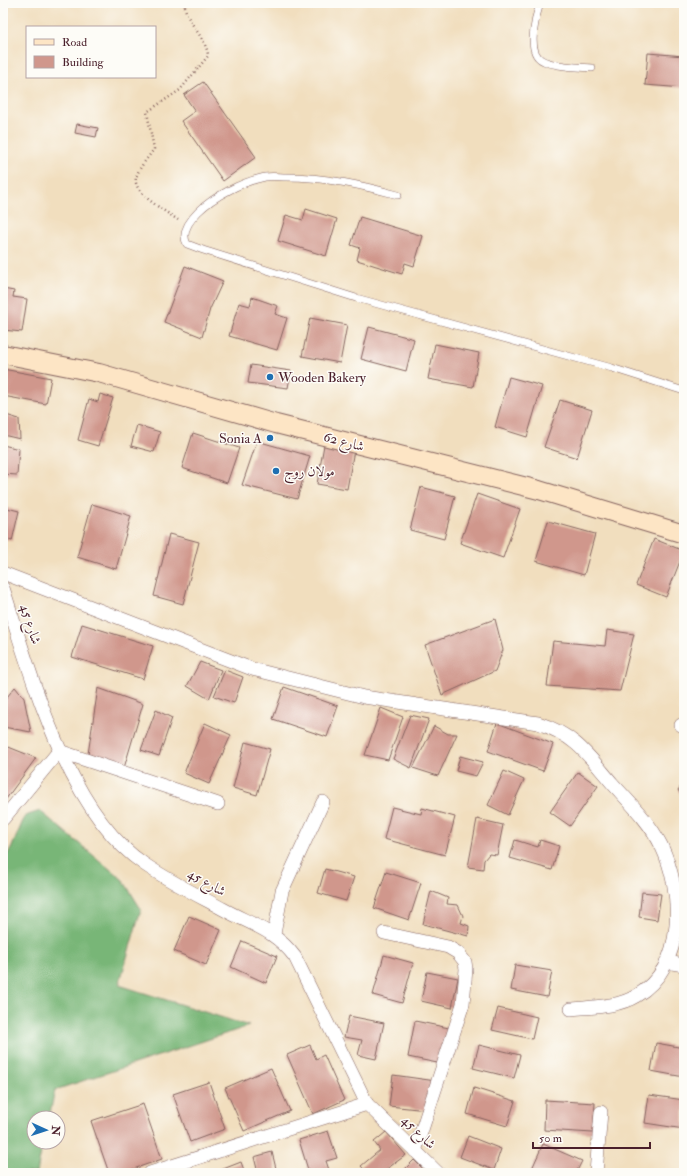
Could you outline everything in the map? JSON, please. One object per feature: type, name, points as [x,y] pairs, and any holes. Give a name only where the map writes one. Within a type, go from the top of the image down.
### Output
[{"type":"street","name":"شارع 62","points":[[3,354],[99,373],[276,424],[539,490],[684,534]]},
{"type":"street","points":[[3,573],[252,669],[364,697],[538,723],[551,727],[572,738],[651,828],[661,845],[674,885],[677,917],[675,936],[666,962],[654,981],[636,996],[620,1003],[572,1009]]},
{"type":"street","name":"شارع 45","points":[[3,588],[30,672],[59,751],[94,812],[111,834],[143,863],[224,910],[274,934],[286,945],[295,957],[367,1104],[438,1173]]},
{"type":"street","points":[[3,819],[59,751],[218,804]]},
{"type":"street","points":[[274,934],[282,890],[323,802]]},
{"type":"street","points":[[384,933],[448,947],[458,953],[465,962],[466,969],[463,1004],[415,1150]]},
{"type":"street","points":[[666,962],[684,965]]},
{"type":"street","points":[[150,1173],[167,1170],[367,1104]]},
{"type":"street","points":[[596,1173],[599,1154],[601,1112]]},
{"type":"lane","points":[[540,3],[534,26],[534,50],[538,58],[562,65],[592,68]]},
{"type":"lane","points":[[398,196],[358,184],[303,178],[265,177],[237,187],[206,204],[187,226],[184,238],[187,244],[203,250],[356,298],[612,368],[684,391]]},
{"type":"path","points":[[185,3],[187,14],[208,47],[208,56],[180,90],[147,112],[154,149],[139,170],[135,180],[139,192],[187,226]]},
{"type":"green space","points":[[40,811],[123,880],[141,909],[119,985],[249,1026],[55,1090],[51,1110],[26,1110],[26,1150],[41,1150],[37,1173],[3,1173],[3,860],[11,849],[25,816]]},
{"type":"building","points":[[648,53],[684,56],[684,88],[645,85]]},
{"type":"building","points":[[203,82],[256,157],[223,181],[181,121],[195,111],[184,95]]},
{"type":"building","points":[[77,124],[98,128],[96,137],[75,133]]},
{"type":"building","points":[[306,209],[337,219],[326,256],[278,241],[286,215],[303,220]]},
{"type":"building","points":[[360,217],[423,236],[414,266],[405,263],[402,274],[357,260],[360,248],[351,245]]},
{"type":"building","points":[[185,266],[223,281],[210,309],[202,337],[164,322]]},
{"type":"building","points":[[3,289],[14,291],[13,297],[27,299],[22,332],[3,330]]},
{"type":"building","points":[[252,297],[278,306],[275,314],[287,318],[277,350],[229,336],[239,303],[250,306]]},
{"type":"building","points":[[310,318],[347,325],[340,363],[302,356]]},
{"type":"building","points":[[369,327],[414,339],[406,371],[361,359]]},
{"type":"building","points":[[435,344],[479,353],[473,387],[428,379]]},
{"type":"building","name":"Wooden Bakery","points":[[251,365],[291,371],[288,388],[248,383]]},
{"type":"building","points":[[3,369],[51,378],[46,404],[3,396]]},
{"type":"building","points":[[509,377],[542,386],[527,437],[495,427]]},
{"type":"building","points":[[100,394],[113,398],[98,446],[78,440],[89,399],[98,402]]},
{"type":"building","points":[[560,400],[592,410],[577,458],[544,447]]},
{"type":"building","points":[[3,414],[19,419],[20,439],[3,435]]},
{"type":"building","points":[[137,425],[160,432],[154,452],[131,446]]},
{"type":"building","points":[[193,433],[239,448],[227,483],[182,468]]},
{"type":"building","name":"مولان روج","points":[[257,441],[310,456],[297,499],[242,485]]},
{"type":"building","points":[[3,445],[19,449],[17,475],[3,474]]},
{"type":"building","points":[[324,445],[354,450],[347,489],[317,484]]},
{"type":"building","points":[[421,487],[455,496],[444,539],[410,530]]},
{"type":"building","points":[[477,494],[520,509],[503,558],[460,543]]},
{"type":"building","points":[[92,504],[131,516],[116,569],[77,557]]},
{"type":"building","points":[[3,507],[19,511],[12,541],[3,538]]},
{"type":"building","points":[[548,521],[595,534],[584,575],[536,561]]},
{"type":"building","points":[[169,534],[199,542],[183,604],[154,596]]},
{"type":"building","points":[[654,539],[684,551],[666,597],[636,585]]},
{"type":"building","points":[[495,619],[503,650],[495,671],[442,695],[425,645]]},
{"type":"building","points":[[82,624],[153,646],[143,679],[72,657]]},
{"type":"building","points":[[607,630],[634,634],[620,691],[547,686],[553,641],[605,646]]},
{"type":"building","points":[[200,662],[221,670],[209,699],[187,686]]},
{"type":"building","points":[[225,670],[243,677],[234,703],[214,696]]},
{"type":"building","points":[[15,687],[24,698],[31,732],[3,727],[3,702]]},
{"type":"building","points":[[284,687],[338,706],[327,737],[273,719]]},
{"type":"building","points":[[98,688],[143,704],[124,768],[88,754]]},
{"type":"building","points":[[381,708],[403,717],[388,760],[365,755]]},
{"type":"building","points":[[156,710],[172,718],[159,756],[141,750]]},
{"type":"building","points":[[410,715],[429,719],[411,768],[393,759]]},
{"type":"building","points":[[205,723],[231,735],[209,784],[184,773]]},
{"type":"building","points":[[497,723],[553,744],[543,771],[488,751]]},
{"type":"building","points":[[434,726],[448,734],[457,734],[438,776],[413,768]]},
{"type":"building","points":[[245,742],[270,749],[257,795],[233,788]]},
{"type":"building","points":[[6,746],[36,758],[3,803],[3,751]]},
{"type":"building","points":[[460,756],[483,762],[476,776],[456,771]]},
{"type":"building","points":[[504,771],[524,780],[508,815],[488,805]]},
{"type":"building","points":[[578,772],[598,786],[570,826],[550,812]]},
{"type":"building","points":[[684,782],[684,799],[678,790]]},
{"type":"building","points":[[392,807],[421,814],[422,808],[455,817],[445,855],[384,839]]},
{"type":"building","points":[[477,819],[503,825],[497,855],[489,854],[484,860],[483,869],[468,867]]},
{"type":"building","points":[[515,840],[538,847],[540,840],[559,846],[552,870],[510,858]]},
{"type":"building","points":[[325,869],[354,877],[346,901],[318,893]]},
{"type":"building","points":[[386,872],[421,883],[409,920],[374,908]]},
{"type":"building","points":[[431,891],[448,898],[447,904],[458,905],[463,916],[461,923],[469,926],[468,936],[423,924]]},
{"type":"building","points":[[642,892],[661,894],[657,920],[639,917]]},
{"type":"building","points":[[189,916],[221,930],[206,965],[174,951]]},
{"type":"building","points":[[242,941],[277,956],[266,983],[231,967]]},
{"type":"building","points":[[384,955],[413,963],[402,1003],[373,995]]},
{"type":"building","points":[[515,965],[552,971],[547,997],[511,990]]},
{"type":"building","points":[[427,972],[458,978],[452,1008],[421,1001]]},
{"type":"building","points":[[498,1008],[537,1017],[532,1039],[492,1030]]},
{"type":"building","points":[[349,1016],[384,1023],[376,1059],[358,1055],[362,1040],[344,1037]]},
{"type":"building","points":[[415,1021],[449,1028],[442,1064],[408,1057]]},
{"type":"building","points":[[656,1043],[684,1048],[684,1077],[651,1071]]},
{"type":"building","points":[[310,1045],[316,1059],[324,1055],[344,1100],[313,1114],[287,1055]]},
{"type":"building","points":[[479,1045],[520,1055],[514,1078],[473,1068]]},
{"type":"building","points":[[271,1068],[290,1111],[244,1131],[225,1088]]},
{"type":"building","points":[[393,1075],[436,1081],[427,1110],[389,1106]]},
{"type":"building","points":[[209,1082],[225,1129],[190,1142],[173,1094]]},
{"type":"building","points":[[474,1088],[515,1101],[507,1126],[467,1114]]},
{"type":"building","points":[[649,1095],[684,1100],[684,1129],[645,1123]]},
{"type":"building","points":[[545,1100],[595,1103],[593,1133],[544,1130]]},
{"type":"building","points":[[143,1104],[162,1159],[122,1173],[109,1173],[91,1121]]},
{"type":"building","points":[[328,1131],[337,1158],[326,1161],[330,1173],[309,1173],[299,1140]]},
{"type":"building","points":[[386,1132],[406,1155],[381,1173],[367,1173],[361,1166],[380,1150],[374,1142]]},
{"type":"building","points":[[468,1136],[501,1149],[494,1170],[460,1157]]},
{"type":"building","points":[[543,1144],[582,1161],[576,1173],[530,1173]]},
{"type":"building","points":[[272,1152],[277,1173],[258,1173],[254,1157]]},
{"type":"building","points":[[414,1160],[427,1173],[401,1173]]},
{"type":"building","points":[[241,1162],[245,1173],[213,1173]]},
{"type":"place","name":"Wooden Bakery","points":[[270,377]]},
{"type":"place","name":"Sonia A","points":[[270,438]]},
{"type":"place","name":"مولان روج","points":[[276,471]]}]
